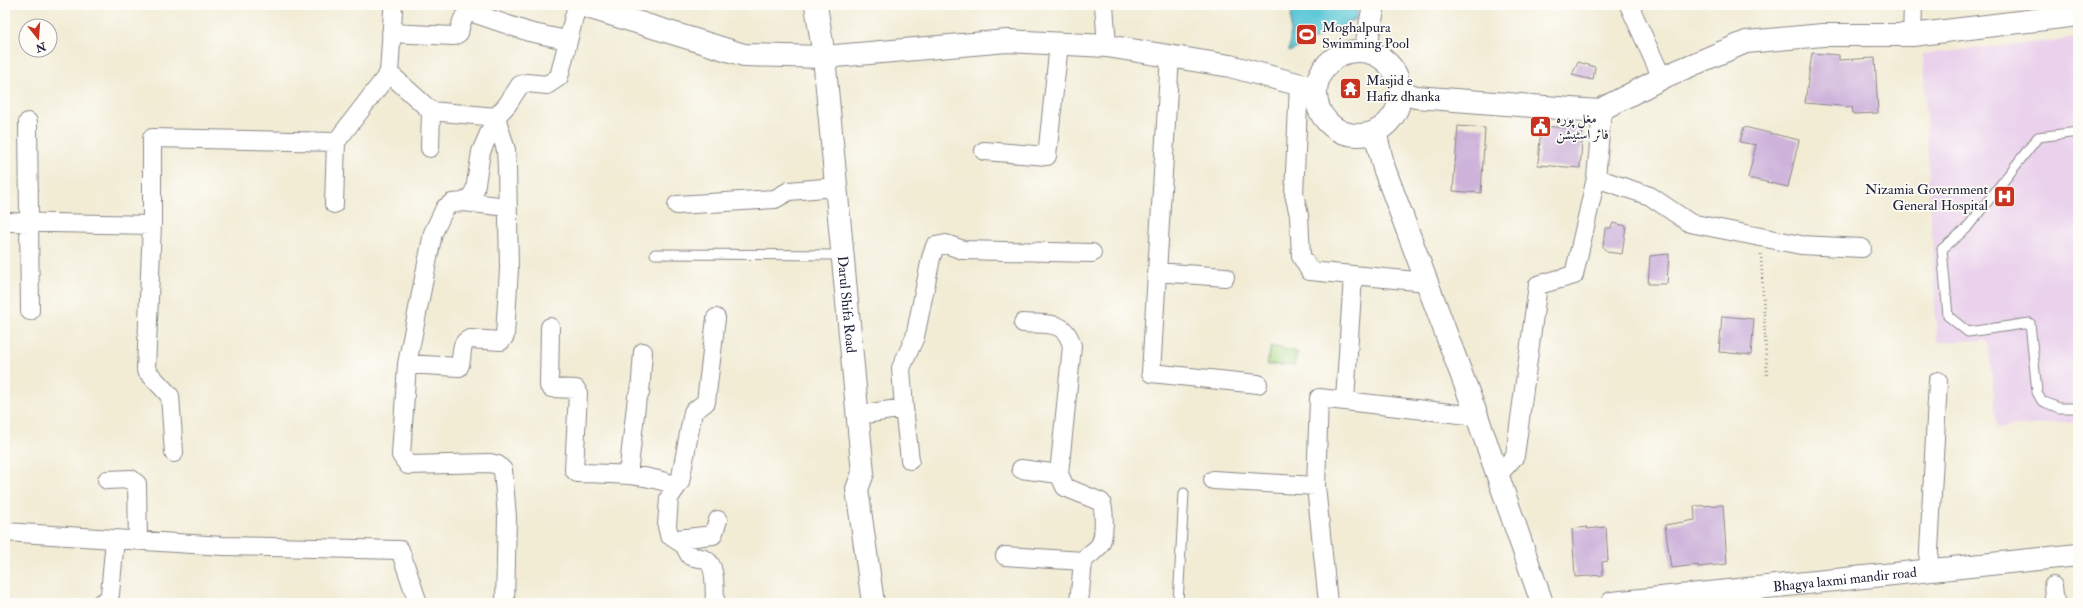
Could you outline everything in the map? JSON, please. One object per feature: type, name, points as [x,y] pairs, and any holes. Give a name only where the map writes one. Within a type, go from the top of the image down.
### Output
[{"type":"main road","name":"Darul Shifa Road","points":[[816,5],[824,57],[863,473],[857,489],[873,603]]},
{"type":"main road","points":[[1365,51],[1374,5]]},
{"type":"main road","points":[[593,7],[744,55],[824,57],[1006,41],[1107,46],[1230,66],[1308,87],[1319,110],[1328,123],[1342,132],[1359,135],[1375,132],[1389,123],[1398,109],[1401,92],[1398,76],[1388,62],[1374,53],[1365,51],[1342,54],[1328,63],[1319,77],[1308,87]]},
{"type":"main road","points":[[1401,92],[1416,97],[1602,110],[1662,78],[1746,42],[1823,35],[1912,35],[2078,16]]},
{"type":"main road","points":[[1375,132],[1384,168],[1477,416],[1542,603]]},
{"type":"main road","points":[[863,473],[872,489],[888,603]]},
{"type":"main road","name":"Bhagya laxmi mandir road","points":[[1612,603],[2078,555]]},
{"type":"street","points":[[464,202],[475,190],[480,152],[496,118],[507,106],[520,85],[526,83],[547,85],[558,77],[566,40],[577,5]]},
{"type":"street","points":[[1104,5],[1107,46]]},
{"type":"street","points":[[1629,5],[1662,78]]},
{"type":"street","points":[[1912,35],[1913,5]]},
{"type":"street","points":[[334,204],[336,142],[389,73],[393,11]]},
{"type":"street","points":[[391,33],[454,36],[459,33],[464,17],[468,13],[473,13],[529,32],[566,40]]},
{"type":"street","points":[[984,151],[1047,156],[1059,44]]},
{"type":"street","points":[[1170,56],[1151,373],[1258,384]]},
{"type":"street","points":[[389,73],[431,110],[496,118]]},
{"type":"street","points":[[1308,87],[1294,194],[1299,215],[1301,256],[1310,270],[1353,276],[1427,282]]},
{"type":"street","points":[[430,148],[431,110]]},
{"type":"street","points":[[1498,476],[1515,456],[1538,285],[1574,275],[1596,178],[1602,110]]},
{"type":"street","points":[[407,364],[458,367],[461,361],[462,345],[466,340],[501,341],[505,336],[509,268],[506,150],[496,118]]},
{"type":"street","points":[[28,122],[30,311]]},
{"type":"street","points":[[174,453],[170,396],[146,370],[152,224],[152,138],[336,142]]},
{"type":"street","points":[[1596,178],[1650,196],[1690,223],[1801,245],[1862,248]]},
{"type":"street","points":[[677,205],[775,199],[789,191],[836,187]]},
{"type":"street","points":[[505,603],[507,517],[502,470],[498,464],[408,464],[401,455],[407,364],[433,233],[445,208],[452,203],[464,202],[507,207]]},
{"type":"street","points":[[5,222],[152,224]]},
{"type":"street","points":[[910,460],[901,368],[915,337],[935,246],[946,244],[963,250],[1092,253]]},
{"type":"street","points":[[1157,272],[1225,277]]},
{"type":"street","points":[[1345,400],[1353,276]]},
{"type":"street","points":[[715,603],[713,570],[710,564],[706,560],[690,556],[684,545],[678,539],[669,534],[667,526],[669,498],[680,482],[693,412],[706,402],[716,318]]},
{"type":"street","points":[[1023,323],[1060,326],[1069,334],[1072,346],[1059,474],[1065,487],[1080,494],[1097,499],[1102,502],[1104,507],[1102,540],[1100,545],[1083,561],[1078,603]]},
{"type":"street","points":[[550,327],[549,386],[551,388],[576,390],[578,393],[574,470],[576,472],[628,475],[661,479],[677,486]]},
{"type":"street","points":[[628,475],[637,397],[640,393],[643,352]]},
{"type":"street","points":[[1928,570],[1938,382]]},
{"type":"street","points":[[1328,603],[1316,486],[1319,398],[1477,416]]},
{"type":"street","points":[[858,415],[904,408]]},
{"type":"street","points":[[1022,469],[1059,474]]},
{"type":"street","points":[[107,480],[131,479],[137,484],[138,541]]},
{"type":"street","points":[[1213,480],[1316,486]]},
{"type":"street","points":[[678,539],[713,535],[718,520]]},
{"type":"street","points":[[5,532],[223,546],[400,550],[418,603]]},
{"type":"street","points":[[102,603],[108,600],[110,594],[115,539]]},
{"type":"street","points":[[1005,556],[1083,561]]},
{"type":"lane","points":[[2078,132],[2038,137],[1966,229],[1942,249],[1948,316],[1968,332],[2030,323],[2037,392],[2042,401],[2059,408],[2078,408]]},
{"type":"lane","points":[[655,254],[842,255]]},
{"type":"lane","points":[[1178,603],[1184,493]]},
{"type":"path","points":[[1761,237],[1767,375]]},
{"type":"shaded area","name":"Nizamia Government General Hospital","points":[[2078,38],[2078,421],[1997,428],[1988,340],[1937,342],[1923,54]]},
{"type":"green space","points":[[1271,346],[1298,352],[1294,365],[1267,365]]},
{"type":"water","name":"Moghalpura Swimming Pool","points":[[1292,5],[1358,5],[1356,19],[1289,52]]},
{"type":"building","points":[[1812,53],[1839,55],[1839,60],[1875,58],[1878,113],[1853,114],[1852,107],[1805,103]]},
{"type":"building","points":[[1578,62],[1595,67],[1593,80],[1572,75]]},
{"type":"building","points":[[1458,126],[1485,128],[1481,193],[1453,191]]},
{"type":"building","points":[[1541,126],[1583,129],[1580,168],[1538,165]]},
{"type":"building","points":[[1744,127],[1799,140],[1788,187],[1748,178],[1756,145],[1740,142]]},
{"type":"building","points":[[1613,223],[1626,226],[1622,254],[1607,252],[1603,247],[1605,228],[1611,228]]},
{"type":"building","points":[[1669,254],[1667,284],[1648,284],[1650,256]]},
{"type":"building","points":[[1722,316],[1754,319],[1751,355],[1719,352]]},
{"type":"building","points":[[1723,505],[1727,564],[1671,568],[1665,525],[1695,520],[1694,506]]},
{"type":"building","points":[[1587,527],[1587,529],[1606,527],[1608,561],[1602,562],[1603,575],[1575,577],[1572,529]]},
{"type":"place","name":"Moghalpura Swimming Pool","points":[[1306,35]]},
{"type":"place","name":"Masjid e Hafiz dhanka","points":[[1351,88]]},
{"type":"place","name":"مغل پورہ فائر اسٹیشن","points":[[1541,126]]},
{"type":"place","name":"Nizamia Government General Hospital","points":[[2004,197]]}]
